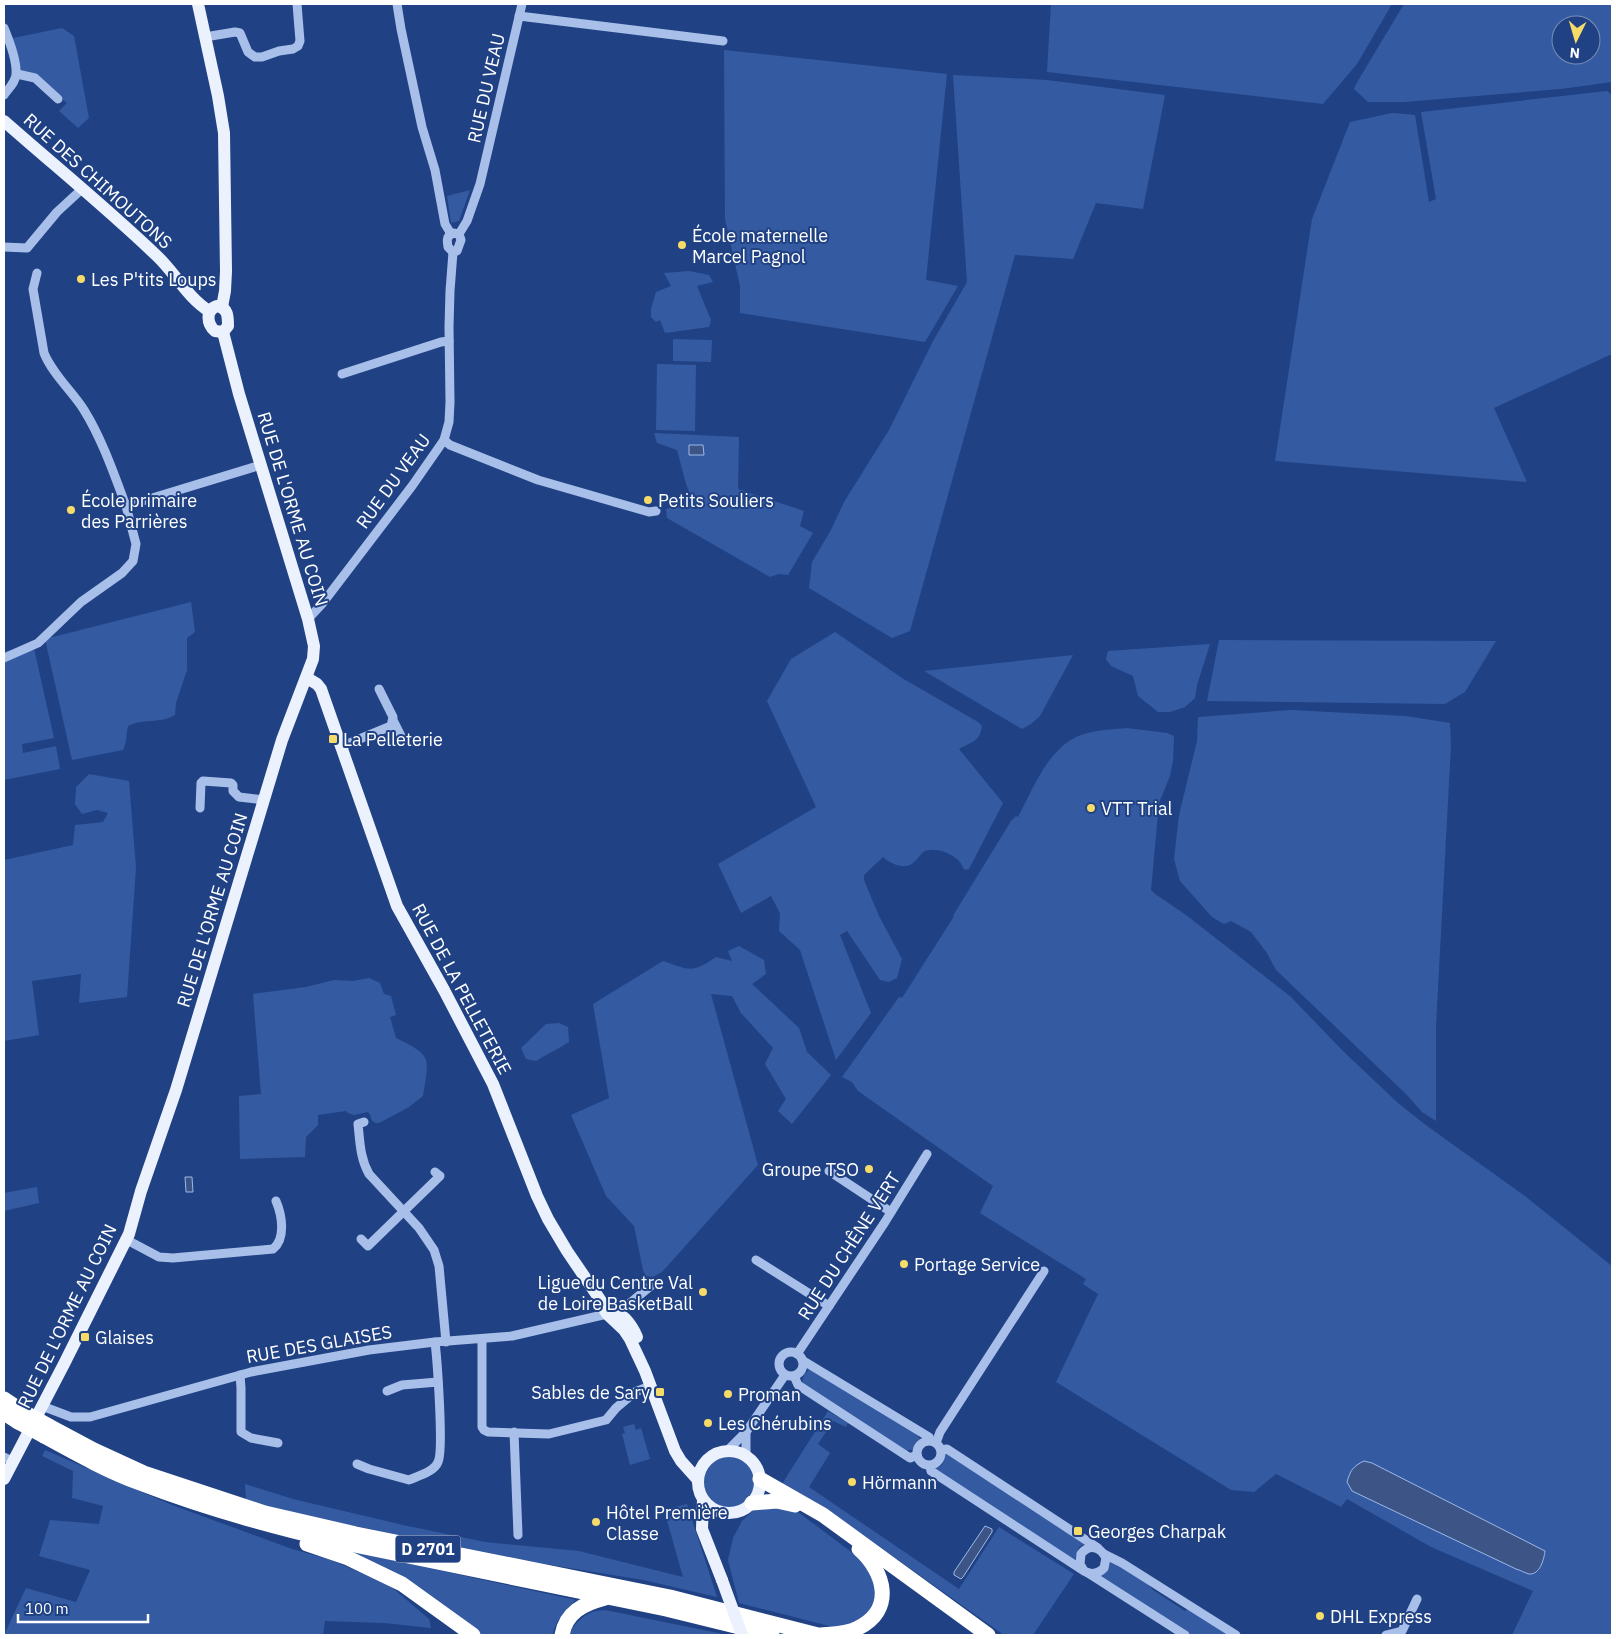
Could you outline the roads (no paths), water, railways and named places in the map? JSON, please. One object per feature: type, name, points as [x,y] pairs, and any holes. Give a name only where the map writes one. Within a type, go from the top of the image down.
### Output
[{"type":"highway","name":"D 2701","points":[[4,1399],[20,1417]]},
{"type":"highway","name":"D 2701","points":[[4,1413],[20,1417],[46,1431],[89,1461],[139,1483],[277,1528],[666,1609],[772,1635]]},
{"type":"highway","name":"D 2701","points":[[46,1431],[144,1473],[265,1513],[356,1534],[670,1597],[819,1635]]},
{"type":"highway","points":[[760,1479],[823,1515],[988,1635]]},
{"type":"highway","points":[[752,1502],[787,1502],[808,1512],[850,1542],[874,1564],[882,1585],[880,1605],[874,1615],[866,1624],[856,1629],[819,1635]]},
{"type":"highway","points":[[277,1528],[303,1542],[348,1558],[402,1584],[473,1635]]},
{"type":"highway","points":[[562,1635],[563,1628],[568,1619],[579,1607],[586,1603],[610,1597]]},
{"type":"main road","points":[[198,4],[206,36],[224,133],[225,292],[208,317],[215,331],[223,332],[228,326],[226,311],[215,309]]},
{"type":"main road","name":"RUE DES CHIMOUTONS","points":[[4,121],[157,256],[198,303],[215,309]]},
{"type":"main road","name":"RUE DE L'ORME AU COIN","points":[[4,1479],[8,1459],[42,1406],[127,1240],[176,1090],[282,740],[307,678],[314,652],[308,619],[232,368],[223,332]]},
{"type":"main road","name":"RUE DE LA PELLETERIE","points":[[307,678],[321,689],[397,906],[440,982],[493,1084],[537,1196],[548,1219],[610,1313],[630,1323],[642,1354],[650,1386],[675,1451],[681,1461],[698,1480]]},
{"type":"main road","points":[[727,1450],[746,1456],[758,1470],[760,1479],[757,1495],[752,1502],[738,1512],[721,1512],[711,1508],[703,1500],[698,1487],[700,1470],[706,1461],[712,1456],[727,1450]]},
{"type":"main road","points":[[675,1451],[689,1459],[706,1461]]},
{"type":"main road","points":[[703,1500],[701,1522],[705,1538],[742,1635]]},
{"type":"main road","points":[[705,1538],[710,1523],[721,1512]]},
{"type":"street","points":[[206,36],[240,33],[248,52],[255,57],[294,49],[300,41],[297,4]]},
{"type":"street","points":[[397,4],[422,127],[435,170],[445,224],[455,234]]},
{"type":"street","name":"RUE DU VEAU","points":[[308,619],[322,604],[412,486],[444,440],[450,402],[450,290],[453,252],[457,251],[460,247],[461,240],[455,234],[466,221],[480,184],[522,4]]},
{"type":"street","points":[[519,16],[723,41]]},
{"type":"street","points":[[4,28],[11,44],[16,74],[11,86],[4,95]]},
{"type":"street","points":[[16,74],[35,78],[58,99]]},
{"type":"street","points":[[4,247],[27,248],[57,212],[82,189]]},
{"type":"street","points":[[4,658],[38,643],[80,602],[122,573],[133,561],[136,544],[116,478],[92,423],[76,398],[47,361],[44,353],[33,289],[37,273]]},
{"type":"street","points":[[342,374],[449,341]]},
{"type":"street","points":[[444,440],[538,480],[649,512],[656,511]]},
{"type":"street","points":[[126,506],[261,465]]},
{"type":"street","points":[[379,689],[392,713],[393,720],[403,740]]},
{"type":"street","points":[[340,747],[388,729],[393,720]]},
{"type":"street","points":[[200,808],[201,783],[203,782],[231,783],[234,785],[233,790],[239,797],[264,800]]},
{"type":"street","points":[[364,1122],[358,1124],[363,1163],[369,1174],[430,1242],[438,1259],[446,1342]]},
{"type":"street","name":"RUE DU CHÊNE VERT","points":[[799,1357],[829,1306],[927,1154]]},
{"type":"street","points":[[829,1171],[891,1212]]},
{"type":"street","points":[[361,1239],[368,1246],[440,1176],[435,1172]]},
{"type":"street","points":[[127,1240],[159,1257],[173,1258],[273,1249],[278,1245],[282,1234],[279,1208],[276,1201]]},
{"type":"street","points":[[756,1260],[829,1306]]},
{"type":"street","points":[[934,1445],[940,1432],[998,1340],[1044,1271]]},
{"type":"street","points":[[610,1313],[653,1284]]},
{"type":"street","name":"RUE DES GLAISES","points":[[42,1406],[71,1417],[90,1417],[240,1375],[369,1350],[435,1342],[512,1336],[610,1313]]},
{"type":"street","points":[[482,1339],[482,1427],[488,1432],[549,1434],[606,1420],[616,1408],[635,1392],[650,1386]]},
{"type":"street","points":[[357,1464],[409,1480],[432,1469],[438,1462],[440,1453],[435,1342]]},
{"type":"street","points":[[917,1455],[910,1458],[798,1385],[779,1367],[778,1361],[780,1358],[787,1353],[794,1352],[799,1357],[929,1437],[934,1445],[941,1454],[938,1462],[930,1466],[921,1463],[917,1455],[919,1446],[934,1445],[947,1449],[1102,1552],[1106,1562],[1104,1568],[1094,1574],[1086,1572],[1080,1564],[1081,1554],[1088,1548],[1093,1547],[1102,1552],[1122,1563],[1236,1635]]},
{"type":"street","points":[[727,1450],[746,1432],[789,1375],[801,1371],[799,1357]]},
{"type":"street","points":[[240,1375],[241,1432],[251,1438],[278,1442]]},
{"type":"street","points":[[387,1391],[402,1385],[438,1382]]},
{"type":"street","points":[[514,1432],[518,1535]]},
{"type":"street","points":[[746,1432],[746,1456]]},
{"type":"street","points":[[930,1466],[931,1472],[1185,1635]]},
{"type":"street","points":[[1386,1635],[1406,1633],[1417,1599]]},
{"type":"place","name":"École maternelle Marcel Pagnol","points":[[682,245]]},
{"type":"place","name":"Les P'tits Loups","points":[[81,279]]},
{"type":"place","name":"Petits Souliers","points":[[648,500]]},
{"type":"place","name":"École primaire des Parrières","points":[[71,510]]},
{"type":"place","name":"La Pelleterie","points":[[333,739]]},
{"type":"place","name":"VTT Trial","points":[[1091,808]]},
{"type":"place","name":"Groupe TSO","points":[[869,1169]]},
{"type":"place","name":"Portage Service","points":[[904,1264]]},
{"type":"place","name":"Ligue du Centre Val de Loire BasketBall","points":[[703,1292]]},
{"type":"place","name":"Glaises","points":[[85,1337]]},
{"type":"place","name":"Sables de Sary","points":[[660,1392]]},
{"type":"place","name":"Proman","points":[[728,1394]]},
{"type":"place","name":"Les Chérubins","points":[[708,1423]]},
{"type":"place","name":"Hörmann","points":[[852,1482]]},
{"type":"place","name":"Hôtel Première Classe","points":[[596,1522]]},
{"type":"place","name":"Georges Charpak","points":[[1078,1531]]},
{"type":"place","name":"DHL Express","points":[[1320,1616]]}]
